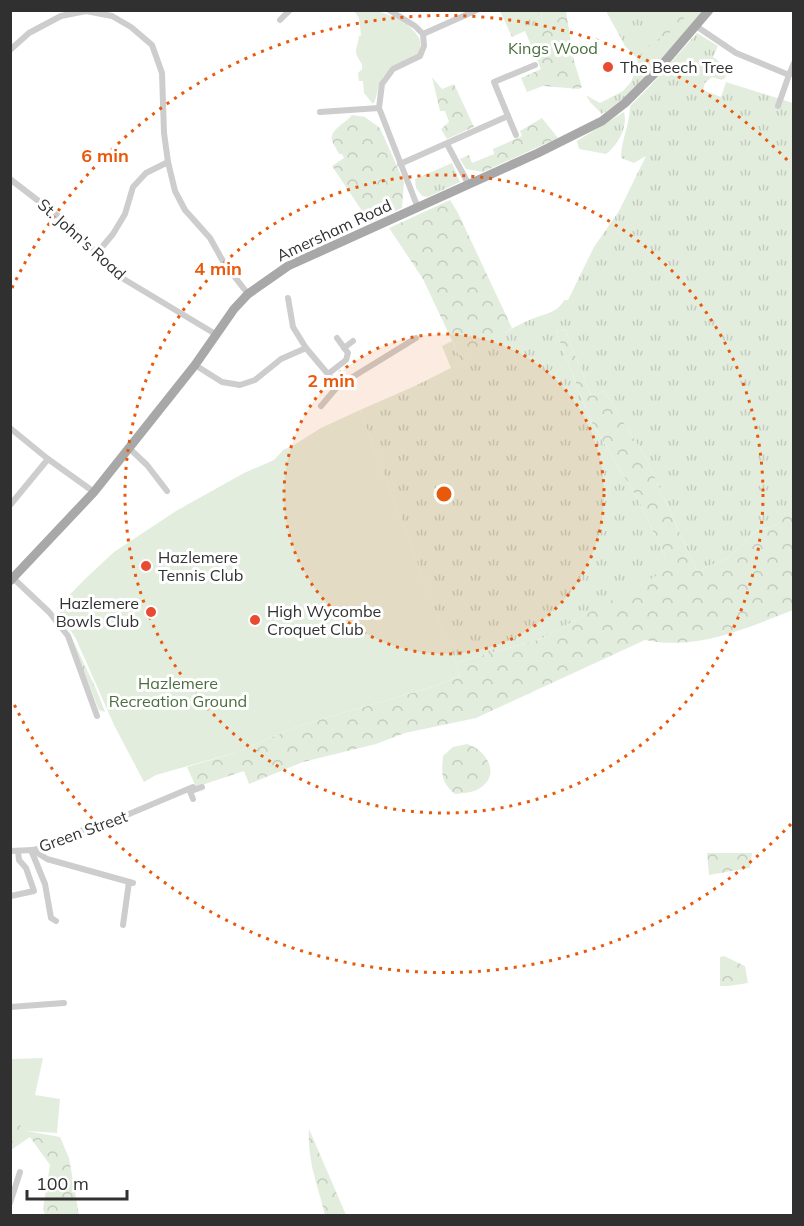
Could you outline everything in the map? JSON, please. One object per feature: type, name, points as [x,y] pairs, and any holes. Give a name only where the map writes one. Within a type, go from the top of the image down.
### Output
[{"type":"main road","name":"Amersham Road","points":[[12,580],[94,492],[195,364],[234,309],[248,294],[288,266],[469,185],[602,121],[633,95],[709,10]]},
{"type":"street","points":[[280,20],[290,10]]},
{"type":"street","points":[[389,10],[415,26],[423,34],[424,46],[420,56],[393,69],[382,84],[379,108],[418,208]]},
{"type":"street","points":[[10,50],[29,33],[61,16],[86,11],[112,16],[131,27],[152,45],[162,74],[164,133],[175,191],[185,210],[210,238],[224,263],[248,294]]},
{"type":"street","points":[[423,34],[475,11]]},
{"type":"street","points":[[696,26],[736,53],[789,75]]},
{"type":"street","points":[[778,106],[794,63]]},
{"type":"street","points":[[516,135],[494,82],[535,65]]},
{"type":"street","points":[[320,112],[379,108]]},
{"type":"street","points":[[400,164],[508,116]]},
{"type":"street","points":[[447,144],[469,185]]},
{"type":"street","points":[[97,253],[113,234],[125,214],[133,187],[146,173],[168,162]]},
{"type":"street","name":"St. John's Road","points":[[10,178],[71,226],[117,275],[216,335]]},
{"type":"street","points":[[288,298],[293,327],[306,348],[338,386]]},
{"type":"street","points":[[328,374],[346,360],[348,353],[337,338]]},
{"type":"street","points":[[321,406],[338,386],[416,338]]},
{"type":"street","points":[[344,348],[353,341]]},
{"type":"street","points":[[195,364],[222,382],[240,385],[255,380],[281,358],[306,348]]},
{"type":"street","points":[[10,428],[94,492]]},
{"type":"street","points":[[129,449],[147,465],[167,490]]},
{"type":"street","points":[[11,504],[48,459]]},
{"type":"street","points":[[12,580],[49,612],[68,636],[97,716]]},
{"type":"street","name":"Green Street","points":[[14,851],[32,850],[122,817],[193,787],[194,790],[202,787]]},
{"type":"street","points":[[189,789],[194,799]]},
{"type":"street","points":[[32,850],[47,859],[131,882],[123,925]]},
{"type":"street","points":[[32,850],[45,884],[51,918],[56,921]]},
{"type":"street","points":[[11,896],[34,891],[27,868],[14,851]]},
{"type":"street","points":[[41,906],[49,905]]},
{"type":"street","points":[[10,1007],[64,1003]]},
{"type":"street","points":[[10,1203],[20,1172]]},
{"type":"green space","points":[[349,11],[374,11],[393,16],[411,28],[420,40],[420,52],[391,69],[383,77],[373,104],[364,93],[363,81],[359,81],[358,73],[362,69],[362,64],[356,50],[361,35],[359,18],[355,12]]},
{"type":"green space","points":[[500,11],[541,11],[541,32],[530,43],[525,31],[512,37]]},
{"type":"green space","name":"Kings Wood","points":[[541,11],[566,11],[574,61],[582,87],[579,89],[543,86],[527,92],[521,78],[541,69],[530,43],[542,29]]},
{"type":"green space","points":[[606,11],[702,11],[642,81],[602,114],[587,96],[600,103],[623,91],[631,82],[638,65],[637,58],[625,46]]},
{"type":"green space","points":[[668,11],[680,11],[684,19],[681,26],[652,43],[637,58],[631,52],[666,19]]},
{"type":"green space","points":[[697,33],[718,46],[713,57],[728,68],[725,78],[722,80],[712,77],[705,83],[703,90],[721,97],[726,82],[793,103],[794,507],[777,525],[756,531],[728,558],[697,571],[646,458],[604,391],[591,396],[565,329],[556,332],[591,421],[640,503],[665,557],[668,570],[541,639],[455,663],[360,410],[451,368],[442,346],[452,341],[462,362],[504,333],[558,308],[564,300],[568,300],[594,247],[619,211],[646,156],[634,163],[621,158],[630,106]]},
{"type":"green space","points":[[432,77],[442,89],[454,84],[474,127],[447,139],[441,129],[449,122],[445,111],[440,111]]},
{"type":"green space","points":[[624,112],[625,124],[621,135],[606,154],[579,149],[577,141]]},
{"type":"green space","points":[[352,115],[365,117],[380,128],[404,182],[402,208],[370,223],[332,166],[344,158],[333,144],[333,133]]},
{"type":"green space","points":[[542,118],[558,138],[483,172],[466,169],[460,159],[469,155],[472,163],[494,154],[493,149],[522,136],[520,131]]},
{"type":"green space","points":[[452,163],[460,182],[428,197],[422,196],[416,188],[415,179]]},
{"type":"green space","points":[[450,200],[512,328],[462,362],[423,279],[389,228]]},
{"type":"green space","points":[[565,329],[591,396],[604,391],[646,458],[697,571],[728,558],[756,531],[777,525],[793,507],[793,610],[721,636],[702,640],[664,643],[645,640],[476,718],[405,733],[376,744],[303,762],[249,784],[244,771],[196,787],[187,767],[234,753],[298,726],[432,687],[460,676],[455,663],[541,639],[667,570],[665,557],[640,503],[591,421],[556,332]]},
{"type":"green space","name":"Hazlemere Recreation Ground","points":[[360,410],[460,676],[432,687],[298,726],[234,753],[156,775],[144,782],[114,725],[76,639],[57,608],[114,552],[176,511],[244,473],[274,460],[283,450],[321,428]]},
{"type":"green space","points":[[70,634],[97,691],[105,712],[99,710]]},
{"type":"green space","points":[[467,744],[485,757],[489,763],[490,776],[486,783],[477,790],[455,794],[443,777],[443,756],[453,747]]},
{"type":"green space","points":[[707,853],[752,853],[750,868],[709,875]]},
{"type":"green space","points":[[724,956],[745,966],[748,983],[720,986],[720,957]]},
{"type":"green space","points":[[43,1058],[35,1095],[60,1099],[57,1133],[27,1131],[11,1117],[11,1059]]},
{"type":"green space","points":[[11,1117],[27,1131],[60,1137],[69,1158],[79,1215],[45,1215],[43,1209],[50,1165],[30,1137],[11,1150]]},
{"type":"green space","points":[[309,1129],[346,1215],[325,1215],[311,1162]]},
{"type":"place","name":"The Beech Tree","points":[[608,67]]},
{"type":"place","name":"Hazlemere Tennis Club","points":[[146,566]]},
{"type":"place","name":"Hazlemere Bowls Club","points":[[151,612]]},
{"type":"place","name":"High Wycombe Croquet Club","points":[[255,620]]}]
